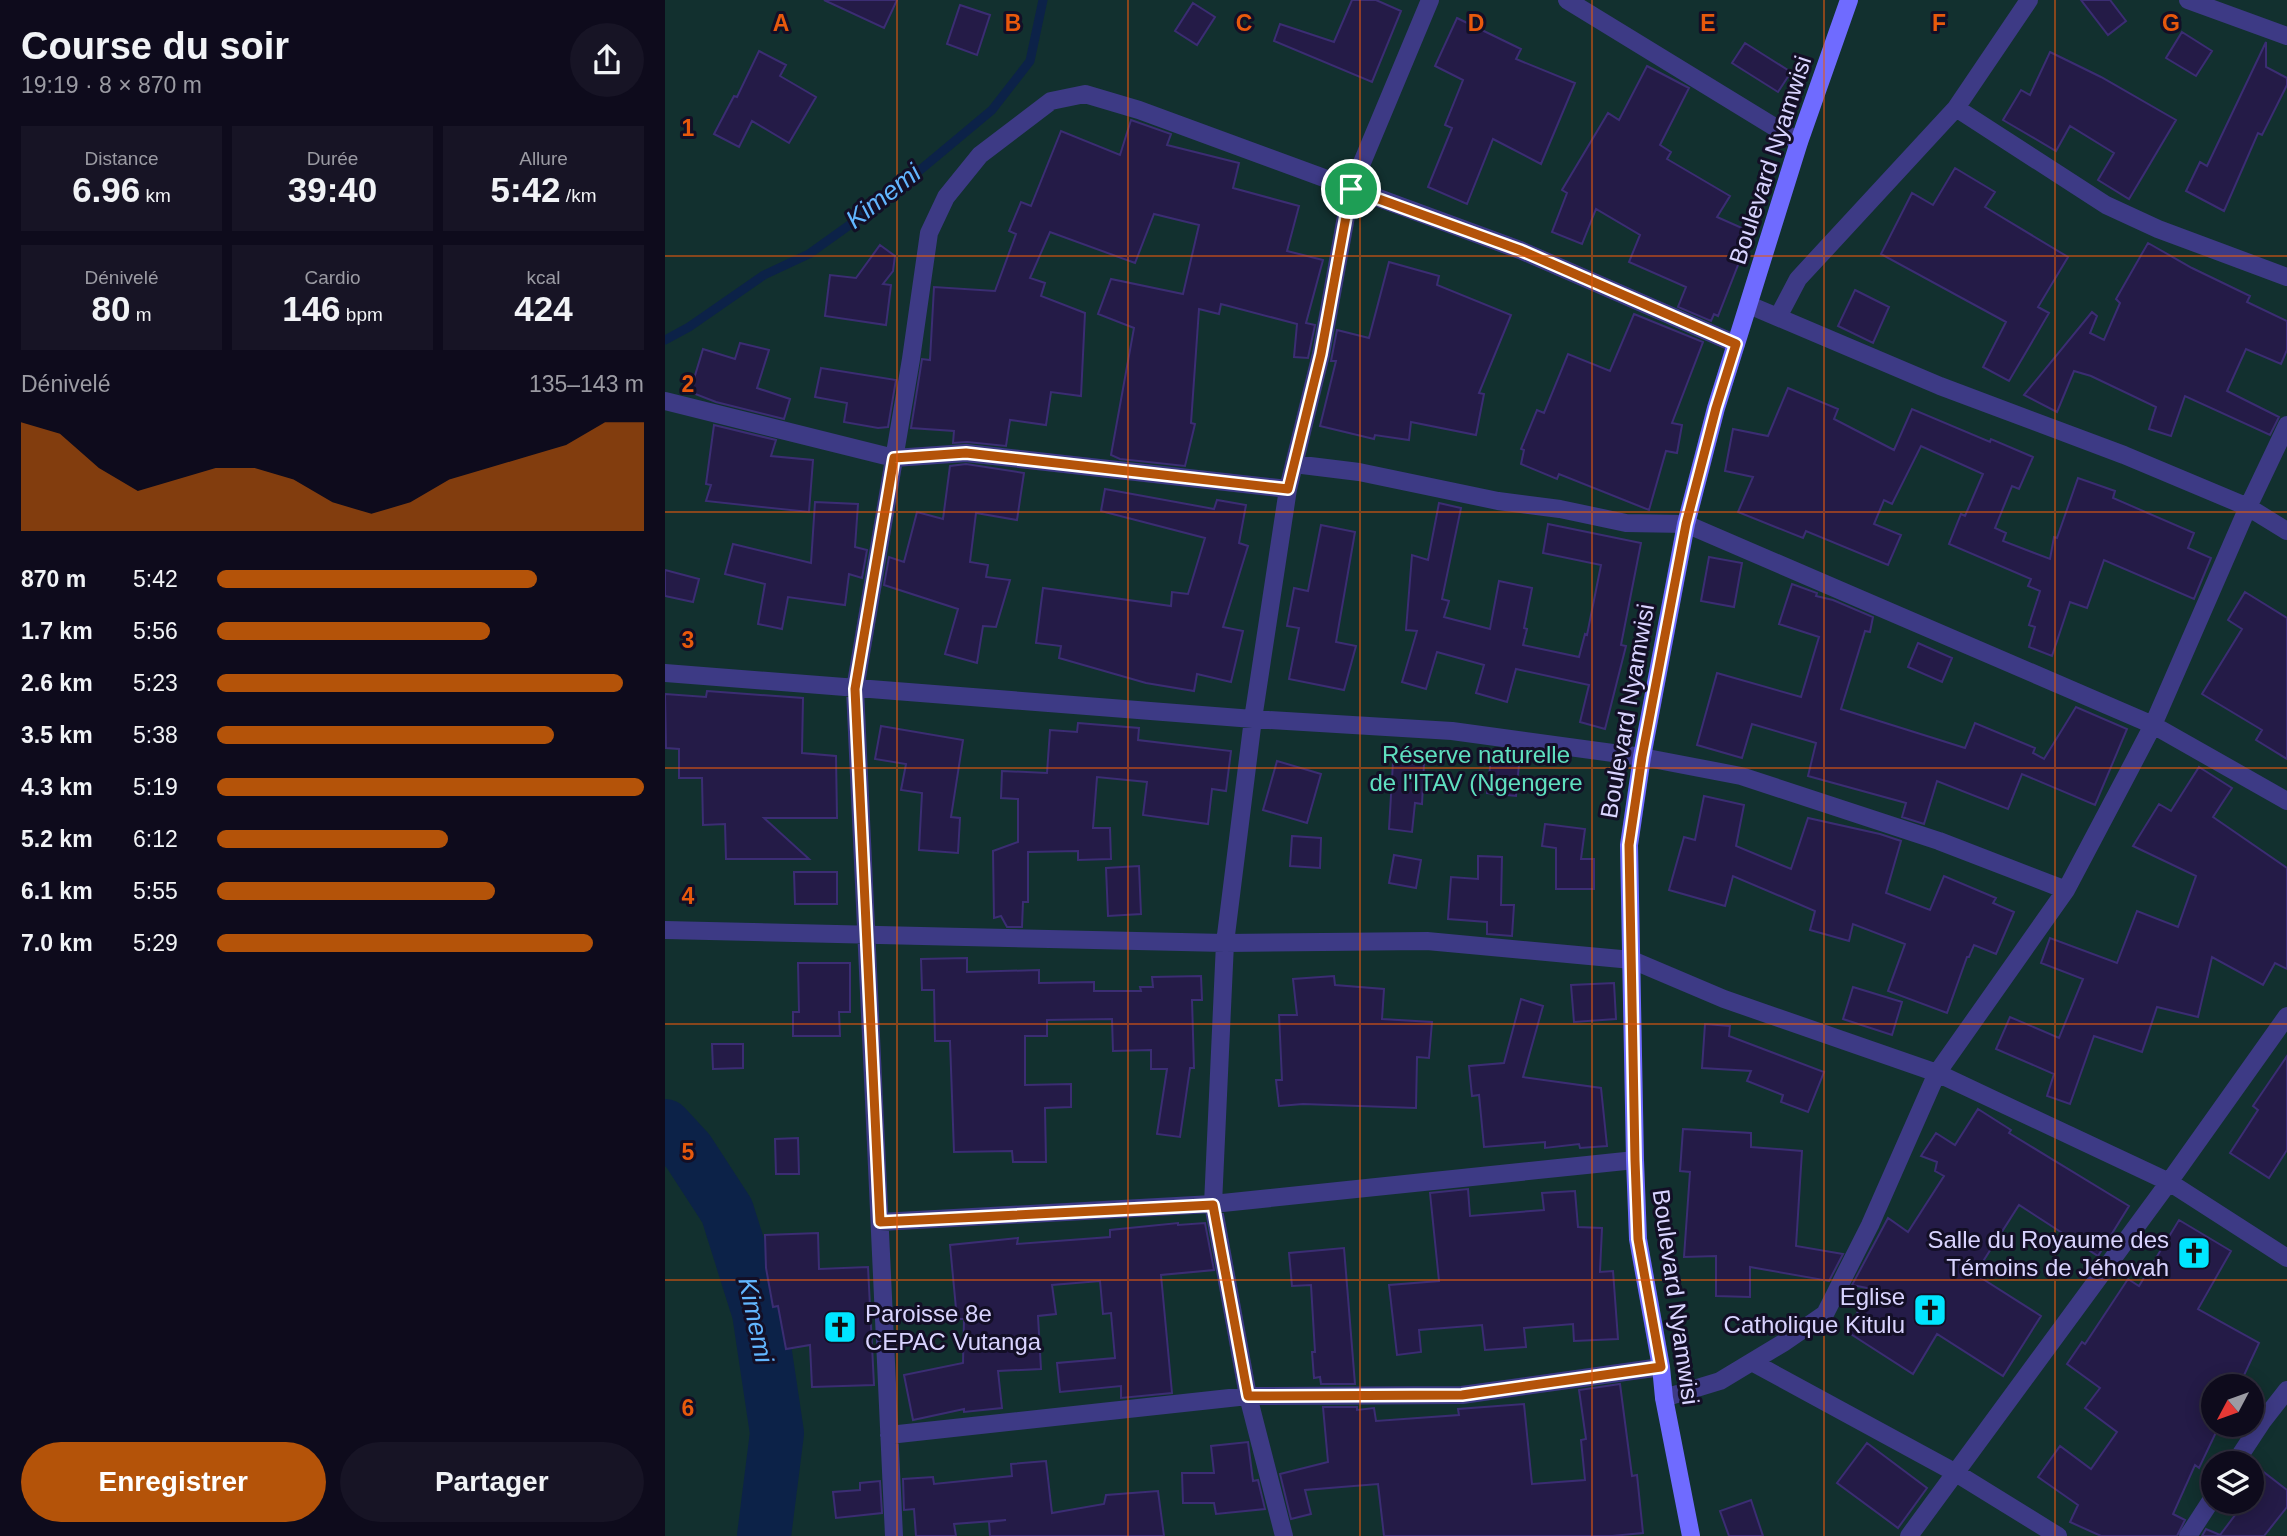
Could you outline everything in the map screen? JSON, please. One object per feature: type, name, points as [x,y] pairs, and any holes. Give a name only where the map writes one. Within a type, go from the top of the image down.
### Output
[{"type":"main road","name":"Boulevard Nyamwisi","points":[[1691,1536],[1664,1398],[1638,1239],[1629,845],[1642,757],[1686,524],[1716,408],[1800,142],[1849,0]]},
{"type":"street","points":[[1285,1536],[1248,1396],[1213,1205],[1225,943],[1253,719],[1288,489],[1321,354],[1351,189],[1430,0]]},
{"type":"street","points":[[1567,0],[1800,142]]},
{"type":"street","points":[[1778,317],[1798,279],[1956,108],[2029,0]]},
{"type":"street","points":[[2187,0],[2287,36]]},
{"type":"street","points":[[894,1536],[855,689],[929,233],[946,197],[980,155],[1051,101],[1085,94],[1139,110],[1520,250],[1736,344]]},
{"type":"street","points":[[1956,108],[2106,205],[2158,229],[2287,277]]},
{"type":"street","points":[[1749,305],[1940,386],[2124,455],[2248,507],[2287,531]]},
{"type":"street","points":[[665,401],[894,458],[966,453],[1288,489]]},
{"type":"street","points":[[1664,1398],[1720,1381],[1825,1314],[1870,1225],[1937,1073],[2066,890],[2153,725],[2248,507],[2287,425]]},
{"type":"street","points":[[1294,464],[1359,472],[1497,501],[1560,509],[1626,523],[1686,524],[2153,725],[2287,801]]},
{"type":"street","points":[[665,673],[1253,719],[1453,731],[1642,757],[1741,776],[1939,841],[2066,890]]},
{"type":"street","points":[[665,930],[1225,943],[1426,941],[1632,960],[1724,999],[1937,1073],[2169,1182],[2287,1258]]},
{"type":"street","points":[[1909,1536],[2169,1182],[2287,1016]]},
{"type":"street","points":[[880,1222],[1213,1205],[1635,1160]]},
{"type":"street","points":[[1752,1362],[1956,1473],[2058,1536]]},
{"type":"street","points":[[889,1435],[1248,1396],[1462,1395],[1661,1367]]},
{"type":"street","points":[[2243,1451],[2287,1390]]},
{"type":"street","points":[[2188,1536],[2202,1514]]},
{"type":"green space","name":"Réserve naturelle de l'ITAV (Ngengere","points":[[665,0],[2287,0],[2287,1536],[665,1536]]},
{"type":"building","points":[[824,0],[897,0],[884,28]]},
{"type":"building","points":[[1352,0],[1376,0],[1401,11],[1372,82],[1274,41],[1280,24],[1334,42]]},
{"type":"building","points":[[2081,0],[2110,0],[2126,21],[2108,35]]},
{"type":"building","points":[[1193,3],[1215,17],[1197,45],[1175,31]]},
{"type":"building","points":[[960,5],[990,15],[977,55],[947,44]]},
{"type":"building","points":[[1457,18],[1521,49],[1516,59],[1575,83],[1541,164],[1493,139],[1467,204],[1428,187],[1452,128],[1445,125],[1463,80],[1435,66]]},
{"type":"building","points":[[2182,32],[2212,51],[2196,76],[2166,58]]},
{"type":"building","points":[[2266,42],[2266,67],[2287,78],[2287,85],[2262,135],[2258,133],[2224,211],[2186,191],[2200,162],[2207,166]]},
{"type":"building","points":[[1745,43],[1791,72],[1778,92],[1732,63]]},
{"type":"building","points":[[759,51],[786,65],[780,76],[816,97],[789,143],[752,121],[739,147],[714,134],[734,96],[737,97]]},
{"type":"building","points":[[2050,52],[2101,77],[2176,120],[2129,199],[2098,180],[2114,153],[2070,126],[2056,151],[2003,120],[2021,90],[2030,95]]},
{"type":"building","points":[[1647,66],[1689,88],[1660,145],[1671,152],[1667,159],[1730,196],[1717,217],[1751,232],[1718,316],[1714,314],[1711,321],[1678,307],[1686,287],[1629,262],[1640,235],[1596,209],[1582,244],[1552,232],[1567,193],[1562,190],[1608,113],[1619,120]]},
{"type":"building","points":[[1131,120],[1171,134],[1167,145],[1239,163],[1233,188],[1299,206],[1287,251],[1323,260],[1306,323],[1315,325],[1308,358],[1294,357],[1297,324],[1221,304],[1219,314],[1199,309],[1191,423],[1195,424],[1185,466],[1120,459],[1111,455],[1134,328],[1098,314],[1111,279],[1183,294],[1199,225],[1154,214],[1135,263],[1050,232],[1030,278],[1045,283],[1041,296],[1085,313],[1081,396],[1051,392],[1046,425],[1010,420],[1006,446],[953,443],[954,431],[911,428],[922,359],[930,360],[934,287],[995,291],[1016,234],[1009,231],[1021,202],[1031,206],[1061,131],[1120,155]]},
{"type":"building","points":[[1955,168],[1995,192],[1985,207],[2068,257],[2038,307],[2049,313],[2009,381],[1983,367],[2006,322],[1881,254],[1912,193],[1933,205]]},
{"type":"building","points":[[2148,243],[2250,296],[2247,302],[2287,321],[2287,350],[2281,364],[2246,349],[2227,391],[2279,417],[2270,435],[2185,396],[2171,436],[2149,429],[2156,407],[2091,376],[2074,371],[2057,412],[2024,395],[2092,312],[2097,316],[2090,333],[2104,340],[2120,303],[2116,299]]},
{"type":"building","points":[[880,245],[895,256],[893,271],[883,284],[891,285],[886,325],[825,316],[830,275],[856,278]]},
{"type":"building","points":[[1389,262],[1439,276],[1437,285],[1511,315],[1479,393],[1484,394],[1476,435],[1411,422],[1409,440],[1375,435],[1374,439],[1320,426],[1336,361],[1331,361],[1337,330],[1369,338]]},
{"type":"building","points":[[1855,290],[1889,307],[1873,343],[1838,326]]},
{"type":"building","points":[[1634,314],[1703,342],[1672,423],[1682,425],[1677,453],[1666,451],[1649,510],[1559,474],[1557,479],[1521,464],[1524,450],[1521,449],[1537,410],[1544,413],[1568,354],[1610,371]]},
{"type":"building","points":[[740,343],[769,350],[757,388],[790,399],[784,419],[716,402],[690,392],[703,349],[735,359]]},
{"type":"building","points":[[821,368],[896,380],[888,427],[878,428],[844,422],[847,403],[815,397]]},
{"type":"building","points":[[1788,388],[1838,409],[1834,419],[1894,450],[1912,409],[2033,457],[2019,489],[2012,486],[1995,528],[2006,533],[2003,541],[2050,559],[2054,537],[2057,538],[2078,478],[2115,491],[2113,498],[2194,533],[2188,548],[2211,558],[2194,599],[2104,560],[2087,608],[2070,602],[2052,656],[2029,647],[2035,627],[2029,625],[2040,591],[2028,586],[2031,579],[1949,544],[1961,514],[1965,516],[1983,474],[1921,446],[1892,504],[1884,500],[1874,524],[1901,535],[1888,565],[1806,531],[1803,538],[1738,512],[1753,477],[1725,471],[1733,429],[1768,436]]},
{"type":"building","points":[[714,425],[776,440],[771,456],[813,460],[809,512],[706,501],[711,485],[706,484]]},
{"type":"building","points":[[966,464],[1024,473],[1017,520],[976,513],[970,562],[988,565],[986,577],[1010,580],[996,627],[983,626],[977,663],[945,654],[958,609],[884,585],[889,557],[904,562],[917,512],[943,519],[950,466]]},
{"type":"building","points":[[1105,489],[1214,509],[1217,500],[1246,505],[1239,543],[1248,546],[1223,627],[1243,631],[1231,682],[1197,674],[1194,691],[1146,683],[1059,658],[1061,646],[1036,643],[1043,588],[1171,606],[1172,592],[1188,594],[1205,538],[1101,511]]},
{"type":"building","points":[[815,502],[858,504],[855,547],[867,550],[862,578],[849,574],[845,605],[788,597],[782,629],[758,624],[765,584],[725,574],[733,544],[811,563]]},
{"type":"building","points":[[1439,503],[1461,508],[1442,599],[1449,601],[1444,617],[1490,629],[1499,581],[1532,588],[1523,645],[1579,657],[1585,634],[1587,635],[1601,565],[1543,553],[1548,524],[1641,543],[1621,645],[1626,646],[1605,729],[1580,722],[1589,685],[1516,669],[1507,702],[1476,693],[1484,665],[1437,652],[1426,689],[1402,682],[1417,631],[1406,630],[1412,555],[1428,560]]},
{"type":"building","points":[[1321,525],[1355,532],[1336,642],[1356,646],[1344,690],[1289,679],[1299,628],[1287,626],[1294,588],[1308,591]]},
{"type":"building","points":[[1709,557],[1742,563],[1734,607],[1701,601]]},
{"type":"building","points":[[665,570],[699,579],[693,602],[665,596]]},
{"type":"building","points":[[1792,584],[1873,617],[1870,632],[1865,631],[1841,709],[1965,748],[1975,723],[2035,748],[2033,753],[2044,759],[2076,707],[2127,729],[2095,805],[2022,774],[2008,809],[1937,781],[1924,824],[1902,817],[1906,803],[1808,776],[1816,743],[1752,724],[1742,758],[1697,745],[1717,673],[1801,697],[1819,637],[1779,624]]},
{"type":"building","points":[[2245,592],[2287,618],[2287,759],[2256,740],[2262,730],[2202,694],[2242,629],[2228,620]]},
{"type":"building","points":[[1918,643],[1952,658],[1942,682],[1908,667]]},
{"type":"building","points":[[707,691],[803,698],[802,753],[836,756],[837,818],[764,818],[809,859],[726,859],[725,824],[703,825],[702,778],[679,778],[679,749],[666,748],[665,694],[706,697]]},
{"type":"building","points":[[1078,723],[1139,728],[1138,740],[1231,751],[1226,791],[1212,789],[1208,824],[1143,815],[1147,782],[1097,777],[1093,828],[1110,828],[1111,859],[1078,860],[1078,851],[1028,852],[1028,902],[1023,902],[1022,927],[1007,927],[1001,916],[994,918],[993,851],[1018,842],[1018,799],[1001,798],[1002,771],[1047,773],[1050,730],[1077,732]]},
{"type":"building","points":[[881,726],[963,740],[951,817],[960,818],[958,853],[919,850],[922,793],[901,790],[906,764],[875,759]]},
{"type":"building","points":[[1492,750],[1520,754],[1516,796],[1487,793]]},
{"type":"building","points":[[1277,761],[1321,774],[1307,823],[1263,810]]},
{"type":"building","points":[[1393,762],[1424,764],[1422,804],[1415,803],[1412,832],[1389,829]]},
{"type":"building","points":[[2199,767],[2232,788],[2213,817],[2287,868],[2287,969],[2275,963],[2263,985],[2212,957],[2198,1017],[2157,1007],[2142,1052],[2094,1036],[2070,1104],[2047,1096],[2054,1074],[1996,1049],[2010,1017],[2059,1038],[2083,979],[2041,963],[2050,938],[2117,963],[2137,911],[2178,927],[2196,876],[2133,846],[2159,804],[2171,811]]},
{"type":"building","points":[[1704,796],[1744,805],[1736,846],[1791,869],[1808,818],[1901,841],[1886,893],[1930,910],[1944,876],[1996,898],[1993,903],[2014,912],[1996,954],[1974,945],[1947,1013],[1888,991],[1905,944],[1853,924],[1849,941],[1810,930],[1815,911],[1733,876],[1725,906],[1669,890],[1684,837],[1695,840]]},
{"type":"building","points":[[1545,824],[1585,829],[1581,859],[1594,859],[1594,889],[1556,889],[1556,848],[1542,846]]},
{"type":"building","points":[[1292,836],[1321,838],[1320,868],[1290,866]]},
{"type":"building","points":[[1394,855],[1421,860],[1416,888],[1389,883]]},
{"type":"building","points":[[1478,856],[1502,857],[1501,905],[1514,905],[1512,936],[1487,934],[1487,922],[1448,919],[1451,877],[1478,879]]},
{"type":"building","points":[[1139,866],[1141,914],[1108,916],[1106,868]]},
{"type":"building","points":[[794,872],[837,872],[837,904],[795,904]]},
{"type":"building","points":[[967,958],[967,972],[1039,970],[1039,983],[1094,982],[1094,991],[1141,991],[1140,987],[1153,987],[1152,977],[1201,976],[1202,1000],[1192,1000],[1194,1068],[1190,1068],[1180,1137],[1157,1134],[1167,1069],[1151,1069],[1151,1050],[1113,1051],[1112,1019],[1047,1020],[1047,1036],[1025,1036],[1025,1085],[1071,1084],[1071,1107],[1045,1108],[1046,1162],[1013,1162],[1012,1151],[954,1152],[950,1041],[935,1041],[934,990],[922,990],[921,959]]},
{"type":"building","points":[[798,963],[850,963],[850,1012],[839,1012],[840,1036],[793,1036],[793,1012],[799,1012]]},
{"type":"building","points":[[1334,976],[1335,985],[1384,989],[1382,1019],[1432,1022],[1429,1058],[1417,1057],[1416,1108],[1303,1104],[1279,1106],[1276,1080],[1282,1080],[1279,1015],[1297,1015],[1293,979]]},
{"type":"building","points":[[1614,983],[1616,1019],[1574,1022],[1571,985]]},
{"type":"building","points":[[1853,987],[1902,1002],[1892,1035],[1843,1019]]},
{"type":"building","points":[[1521,999],[1543,1006],[1523,1077],[1601,1088],[1607,1146],[1580,1148],[1579,1144],[1545,1148],[1545,1142],[1484,1147],[1479,1095],[1472,1096],[1469,1066],[1504,1063]]},
{"type":"building","points":[[1705,1024],[1730,1026],[1729,1036],[1824,1072],[1808,1112],[1781,1102],[1783,1095],[1747,1081],[1751,1071],[1702,1068]]},
{"type":"building","points":[[712,1044],[743,1044],[743,1068],[713,1069]]},
{"type":"building","points":[[2287,1056],[2287,1150],[2269,1178],[2230,1153],[2258,1110],[2253,1106]]},
{"type":"building","points":[[1978,1109],[2011,1130],[2009,1133],[2129,1206],[2098,1256],[2019,1205],[1975,1274],[2041,1316],[2003,1376],[1937,1334],[1913,1374],[1846,1331],[1872,1289],[1852,1285],[1888,1218],[1908,1232],[1944,1176],[1935,1171],[1937,1162],[1921,1156],[1936,1133],[1955,1145]]},
{"type":"building","points":[[1683,1129],[1751,1133],[1751,1147],[1802,1151],[1796,1246],[1843,1254],[1829,1281],[1750,1267],[1750,1297],[1716,1296],[1716,1256],[1684,1257],[1690,1172],[1680,1171]]},
{"type":"building","points":[[798,1138],[799,1174],[776,1174],[775,1139]]},
{"type":"building","points":[[1468,1189],[1470,1216],[1544,1210],[1542,1193],[1575,1191],[1578,1227],[1602,1228],[1600,1272],[1613,1271],[1618,1339],[1574,1341],[1573,1324],[1524,1328],[1526,1347],[1485,1350],[1482,1325],[1419,1330],[1421,1352],[1397,1355],[1389,1285],[1439,1281],[1430,1193]]},
{"type":"building","points":[[2179,1220],[2231,1251],[2198,1309],[2259,1343],[2245,1374],[2201,1374],[2201,1437],[2214,1437],[2207,1451],[2201,1451],[2201,1464],[2199,1468],[2195,1465],[2173,1514],[2185,1520],[2177,1536],[2101,1536],[2070,1522],[2078,1505],[2038,1477],[2060,1446],[2091,1469],[2117,1432],[2085,1408],[2100,1388],[2067,1364],[2082,1342],[2085,1344],[2128,1279],[2139,1286]]},
{"type":"building","points":[[1205,1223],[1214,1270],[1161,1275],[1172,1393],[1121,1398],[1121,1386],[1060,1392],[1057,1363],[1115,1358],[1111,1313],[1103,1314],[1100,1281],[1052,1285],[1056,1314],[1038,1316],[1041,1369],[998,1371],[1002,1408],[964,1412],[964,1409],[913,1420],[904,1375],[963,1363],[964,1319],[957,1319],[950,1245],[1018,1238],[1017,1244],[1110,1237],[1110,1230]]},
{"type":"building","name":"Paroisse 8e CEPAC Vutanga","points":[[818,1233],[819,1269],[868,1267],[874,1385],[812,1387],[810,1345],[786,1349],[778,1306],[773,1307],[766,1268],[765,1235]]},
{"type":"building","points":[[1344,1248],[1355,1384],[1321,1384],[1320,1377],[1314,1378],[1311,1285],[1292,1286],[1289,1253]]},
{"type":"building","points":[[1620,1384],[1632,1476],[1637,1475],[1643,1533],[1612,1536],[1384,1536],[1378,1484],[1305,1490],[1311,1514],[1291,1519],[1280,1474],[1328,1462],[1323,1407],[1357,1407],[1357,1410],[1374,1408],[1376,1421],[1459,1415],[1458,1409],[1524,1404],[1532,1484],[1585,1480],[1581,1440],[1586,1439],[1579,1390]]},
{"type":"building","points":[[1248,1442],[1253,1481],[1258,1480],[1265,1509],[1216,1514],[1214,1503],[1183,1503],[1182,1473],[1214,1473],[1211,1446]]},
{"type":"building","points":[[1867,1443],[1927,1488],[1898,1528],[1837,1483]]},
{"type":"building","points":[[1046,1461],[1052,1513],[1104,1504],[1106,1495],[1158,1491],[1164,1536],[990,1536],[989,1522],[1006,1520],[954,1524],[956,1536],[916,1536],[914,1509],[904,1510],[903,1479],[933,1477],[934,1484],[1012,1476],[1011,1464]]},
{"type":"building","points":[[2264,1472],[2287,1490],[2287,1507],[2264,1536],[2202,1536],[2206,1529],[2220,1535],[2236,1514],[2264,1514]]},
{"type":"building","points":[[880,1481],[882,1513],[836,1518],[833,1492],[860,1490],[860,1483]]},
{"type":"building","points":[[1751,1500],[1763,1536],[1729,1536],[1720,1511]]},
{"type":"waterway","name":"Kimemi","points":[[665,340],[689,327],[764,275],[809,254],[883,201],[992,110],[1030,61],[1043,0]]},
{"type":"waterway","name":"Kimemi","points":[[665,1126],[688,1151],[727,1211],[759,1313],[777,1433],[764,1536]]},
{"type":"waterway","points":[[665,1145],[688,1151]]},
{"type":"place","name":"Salle du Royaume des Témoins de Jéhovah","points":[[2194,1253]]},
{"type":"place","name":"Eglise Catholique Kitulu","points":[[1930,1310]]},
{"type":"place","name":"Paroisse 8e CEPAC Vutanga","points":[[840,1327]]},
{"type":"route","points":[[1351,189],[1520,250],[1736,344],[1716,408],[1686,524],[1642,757],[1629,845],[1638,1239],[1661,1367],[1462,1395],[1248,1396],[1213,1205],[880,1222],[855,689],[894,458],[966,453],[1288,489],[1321,354],[1351,189]]}]
